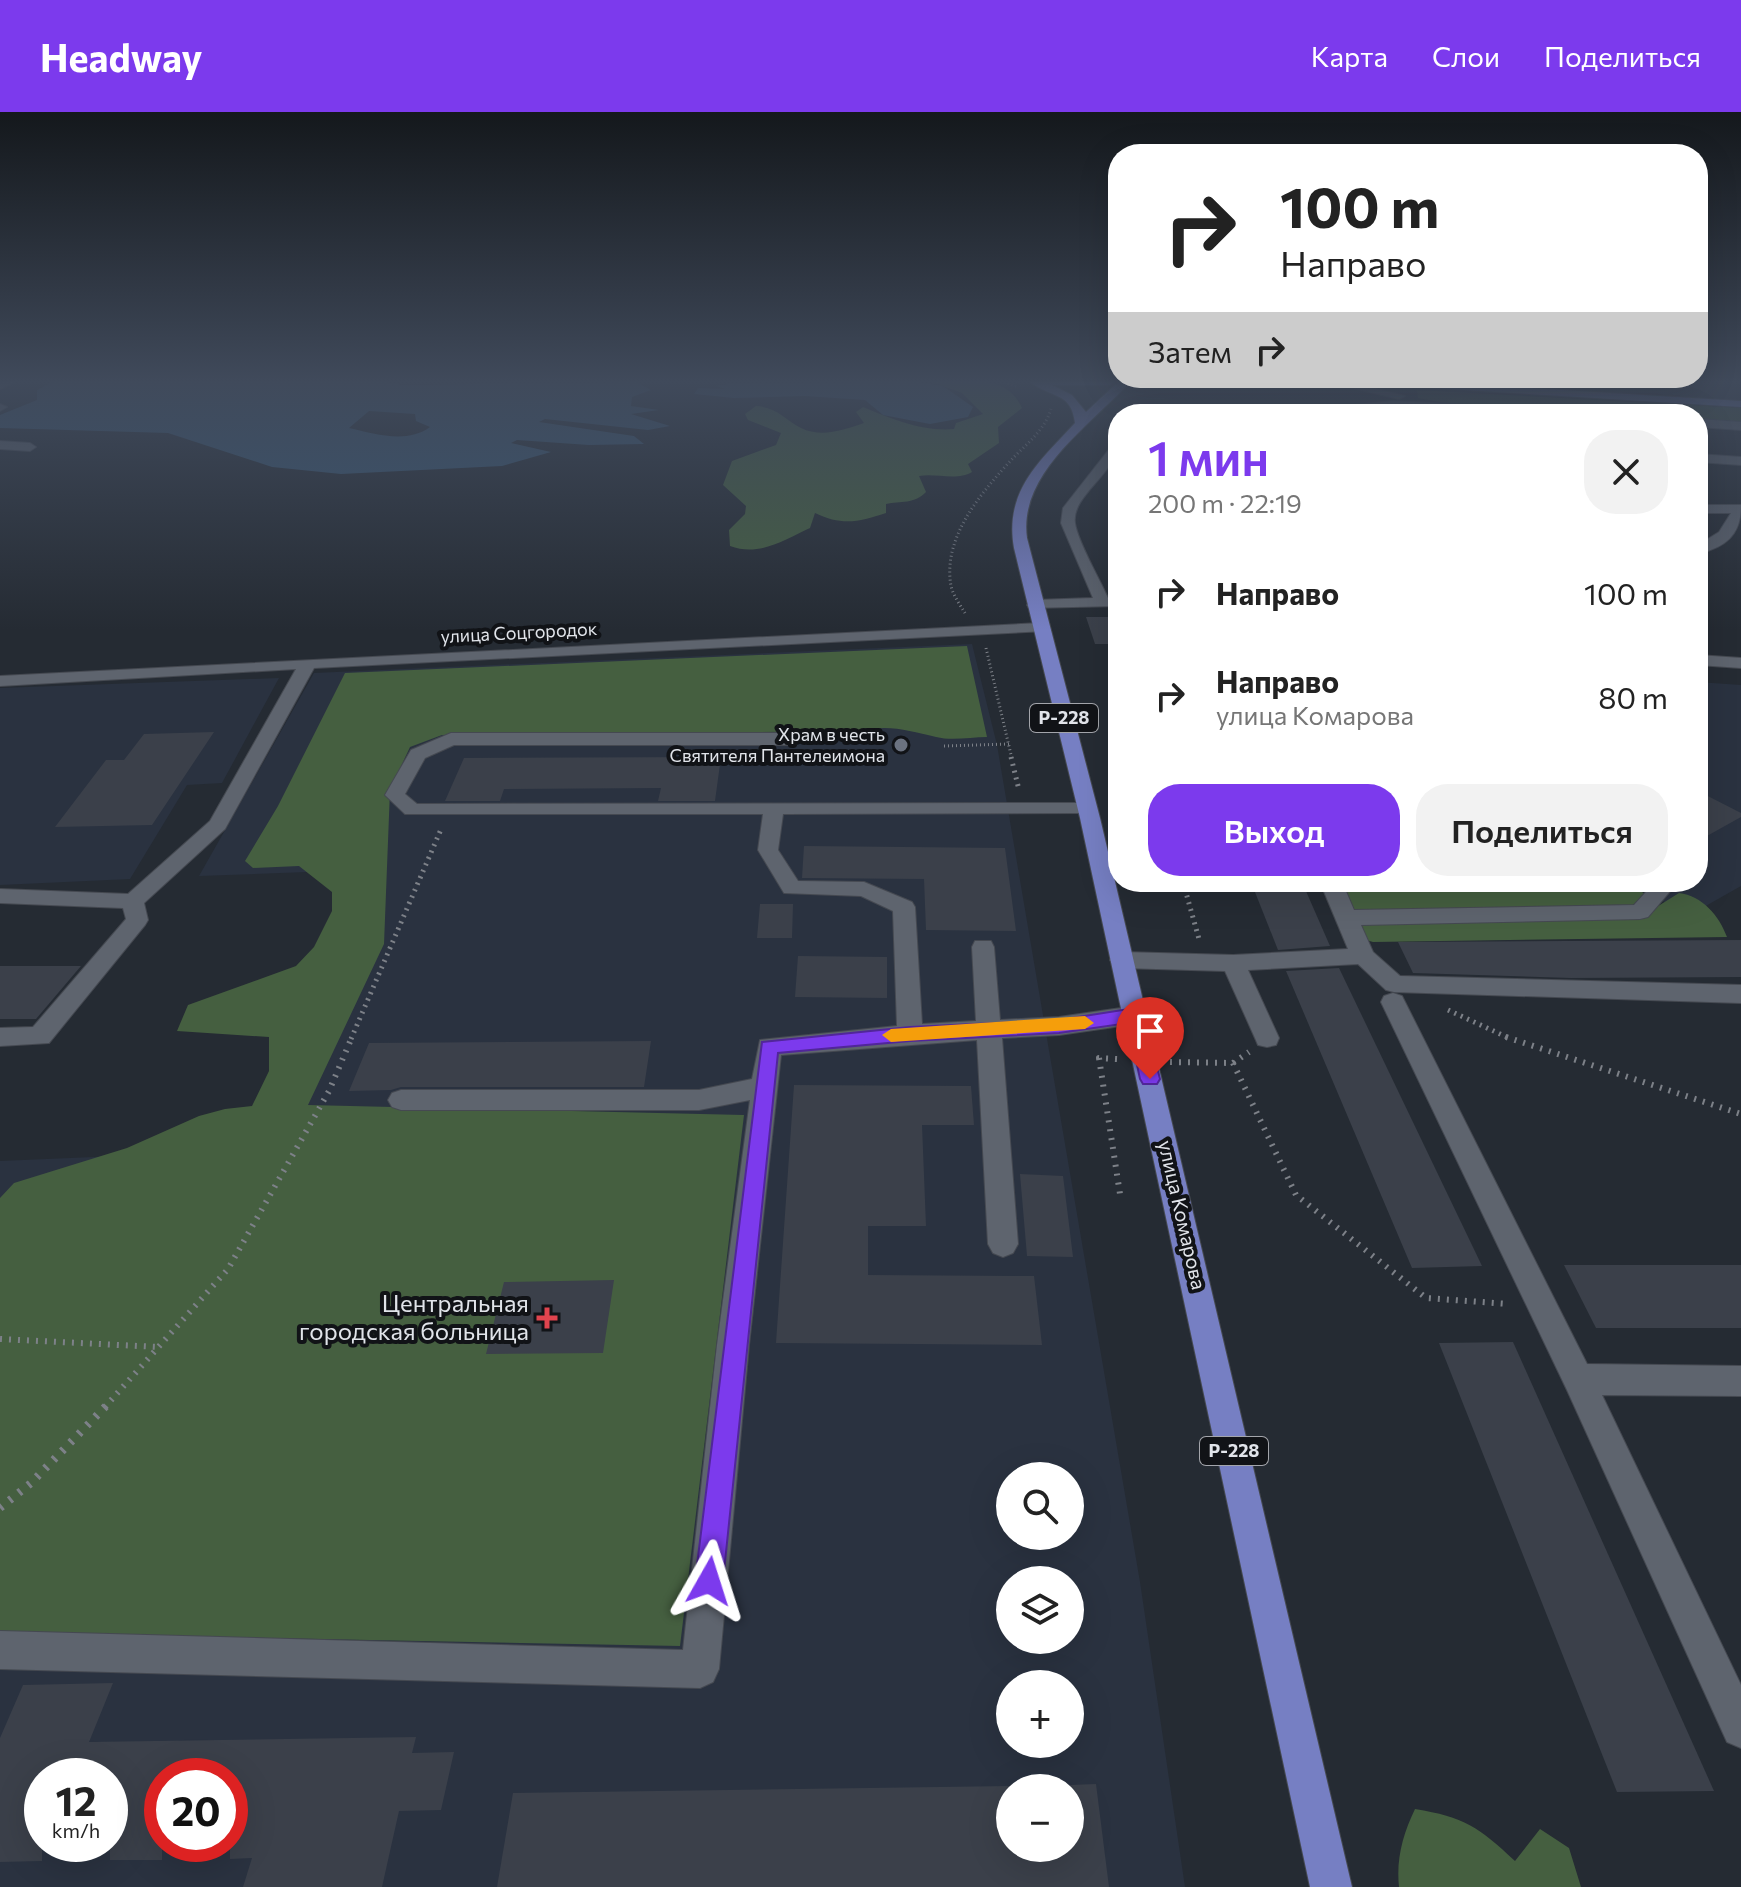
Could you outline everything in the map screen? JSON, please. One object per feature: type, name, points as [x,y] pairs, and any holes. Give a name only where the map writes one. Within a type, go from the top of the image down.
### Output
[{"type":"main road","name":"улица Комарова","points":[[1048,465],[1021,501],[1018,522],[1035,605],[1087,807],[1146,1062],[1331,1887]]},
{"type":"street","points":[[1103,465],[1070,508],[1068,523],[1108,598]]},
{"type":"street","points":[[1708,509],[1740,509],[1735,527],[1708,546]]},
{"type":"street","points":[[1035,605],[1108,602]]},
{"type":"street","name":"улица Соцгородок","points":[[0,681],[1041,628]]},
{"type":"street","points":[[1708,661],[1741,663]]},
{"type":"street","points":[[0,896],[133,901],[218,825],[308,663]]},
{"type":"street","points":[[794,739],[451,739],[418,754],[395,795],[412,810],[1087,807]]},
{"type":"street","points":[[774,808],[768,850],[792,888],[864,889],[904,907],[910,1034]]},
{"type":"street","points":[[1335,892],[1363,956],[1393,993],[1741,1728]]},
{"type":"street","points":[[1347,918],[1640,912],[1658,892]]},
{"type":"street","points":[[0,1037],[40,1036],[137,920],[133,901]]},
{"type":"street","points":[[983,947],[1003,1244]]},
{"type":"street","points":[[1122,960],[1233,963],[1363,956]]},
{"type":"street","points":[[1233,963],[1267,1038]]},
{"type":"street","points":[[1393,993],[1741,994]]},
{"type":"street","points":[[0,1650],[700,1669],[769,1047],[910,1034],[1059,1026],[1135,1015]]},
{"type":"street","points":[[401,1100],[699,1100],[764,1087]]},
{"type":"street","points":[[1578,1379],[1741,1381]]},
{"type":"path","points":[[1009,465],[969,510],[948,569],[950,585],[961,607],[982,631],[1023,808]]},
{"type":"path","points":[[944,746],[1009,744]]},
{"type":"path","points":[[0,1508],[52,1461],[160,1347],[228,1269],[329,1091],[448,810]]},
{"type":"path","points":[[1186,892],[1206,963]]},
{"type":"path","points":[[1393,993],[1514,1041],[1741,1114]]},
{"type":"path","points":[[1120,1194],[1099,1058],[1233,1063],[1296,1195],[1426,1298],[1542,1306]]},
{"type":"path","points":[[0,1339],[160,1347]]},
{"type":"shaded area","name":"Центральная городская больница","points":[[972,644],[997,745],[1140,1582],[1185,1887],[0,1887],[0,1161],[235,1151],[360,870],[199,876],[314,673]]},
{"type":"shaded area","points":[[279,678],[222,783],[187,785],[130,879],[0,885],[0,688]]},
{"type":"shaded area","points":[[1708,683],[1741,685],[1741,886],[1688,916],[1647,892],[1708,892]]},
{"type":"green space","points":[[731,465],[968,465],[972,472],[960,476],[919,476],[926,492],[912,500],[886,504],[886,513],[842,521],[815,513],[810,528],[781,542],[751,550],[730,546],[729,530],[745,514],[746,506],[723,485]]},
{"type":"green space","points":[[967,646],[987,737],[948,739],[881,728],[861,731],[442,735],[410,747],[390,790],[384,944],[308,1105],[744,1115],[680,1646],[0,1633],[0,1198],[14,1183],[127,1148],[199,1116],[252,1106],[269,1071],[269,1037],[177,1031],[188,1005],[296,966],[314,947],[332,911],[332,892],[299,866],[253,868],[245,861],[278,806],[345,673]]},
{"type":"green space","points":[[1339,892],[1642,892],[1649,896],[1636,909],[1349,915]]},
{"type":"green space","points":[[1679,893],[1695,898],[1709,908],[1727,937],[1373,942],[1366,940],[1357,925],[1655,908]]},
{"type":"green space","points":[[1415,1809],[1470,1825],[1515,1861],[1540,1829],[1569,1848],[1581,1887],[1399,1887],[1401,1847]]},
{"type":"water","points":[[265,465],[506,465],[341,474]]},
{"type":"building","points":[[1086,617],[1108,617],[1108,644],[1095,644]]},
{"type":"building","points":[[214,732],[152,825],[55,827],[106,760],[124,760],[144,734]]},
{"type":"building","points":[[721,757],[715,801],[658,801],[661,788],[504,789],[500,801],[445,801],[464,758]]},
{"type":"building","points":[[1708,796],[1741,813],[1741,817],[1708,835]]},
{"type":"building","points":[[804,846],[1005,848],[1016,931],[926,930],[924,879],[802,878]]},
{"type":"building","points":[[1255,892],[1306,892],[1330,946],[1278,950]]},
{"type":"building","points":[[760,904],[793,904],[792,938],[757,938]]},
{"type":"building","points":[[1741,940],[1741,977],[1571,978],[1413,973],[1398,942]]},
{"type":"building","points":[[798,956],[887,957],[887,998],[795,997]]},
{"type":"building","points":[[0,966],[81,966],[36,1019],[0,1019]]},
{"type":"building","points":[[1339,968],[1482,1266],[1412,1268],[1286,971]]},
{"type":"building","points":[[651,1041],[644,1087],[401,1087],[349,1091],[369,1043]]},
{"type":"building","points":[[794,1085],[971,1086],[974,1125],[922,1125],[926,1226],[868,1226],[868,1275],[1034,1276],[1042,1345],[776,1343]]},
{"type":"building","points":[[1020,1174],[1063,1176],[1073,1257],[1027,1256]]},
{"type":"building","points":[[1564,1265],[1741,1265],[1741,1328],[1596,1328]]},
{"type":"building","points":[[614,1280],[603,1353],[486,1354],[504,1282]]},
{"type":"building","points":[[1513,1342],[1714,1791],[1617,1792],[1439,1343]]},
{"type":"building","points":[[113,1683],[89,1742],[416,1737],[412,1753],[454,1752],[441,1810],[399,1811],[382,1887],[243,1887],[252,1858],[248,1858],[248,1758],[144,1758],[144,1860],[128,1860],[128,1758],[24,1758],[24,1861],[0,1862],[0,1738],[23,1685]]},
{"type":"building","points":[[1084,1784],[1096,1784],[1109,1887],[497,1887],[513,1793],[996,1786],[996,1862],[1084,1862]]},
{"type":"slow traffic","points":[[891,1035],[1085,1023]]},
{"type":"place","name":"Храм в честь Святителя Пантелеимона","points":[[901,745]]},
{"type":"place","name":"Центральная городская больница","points":[[547,1318]]},
{"type":"route","points":[[709,1581],[733,1345],[769,1047],[910,1034],[1059,1026],[1135,1015],[1150,1079]]}]
